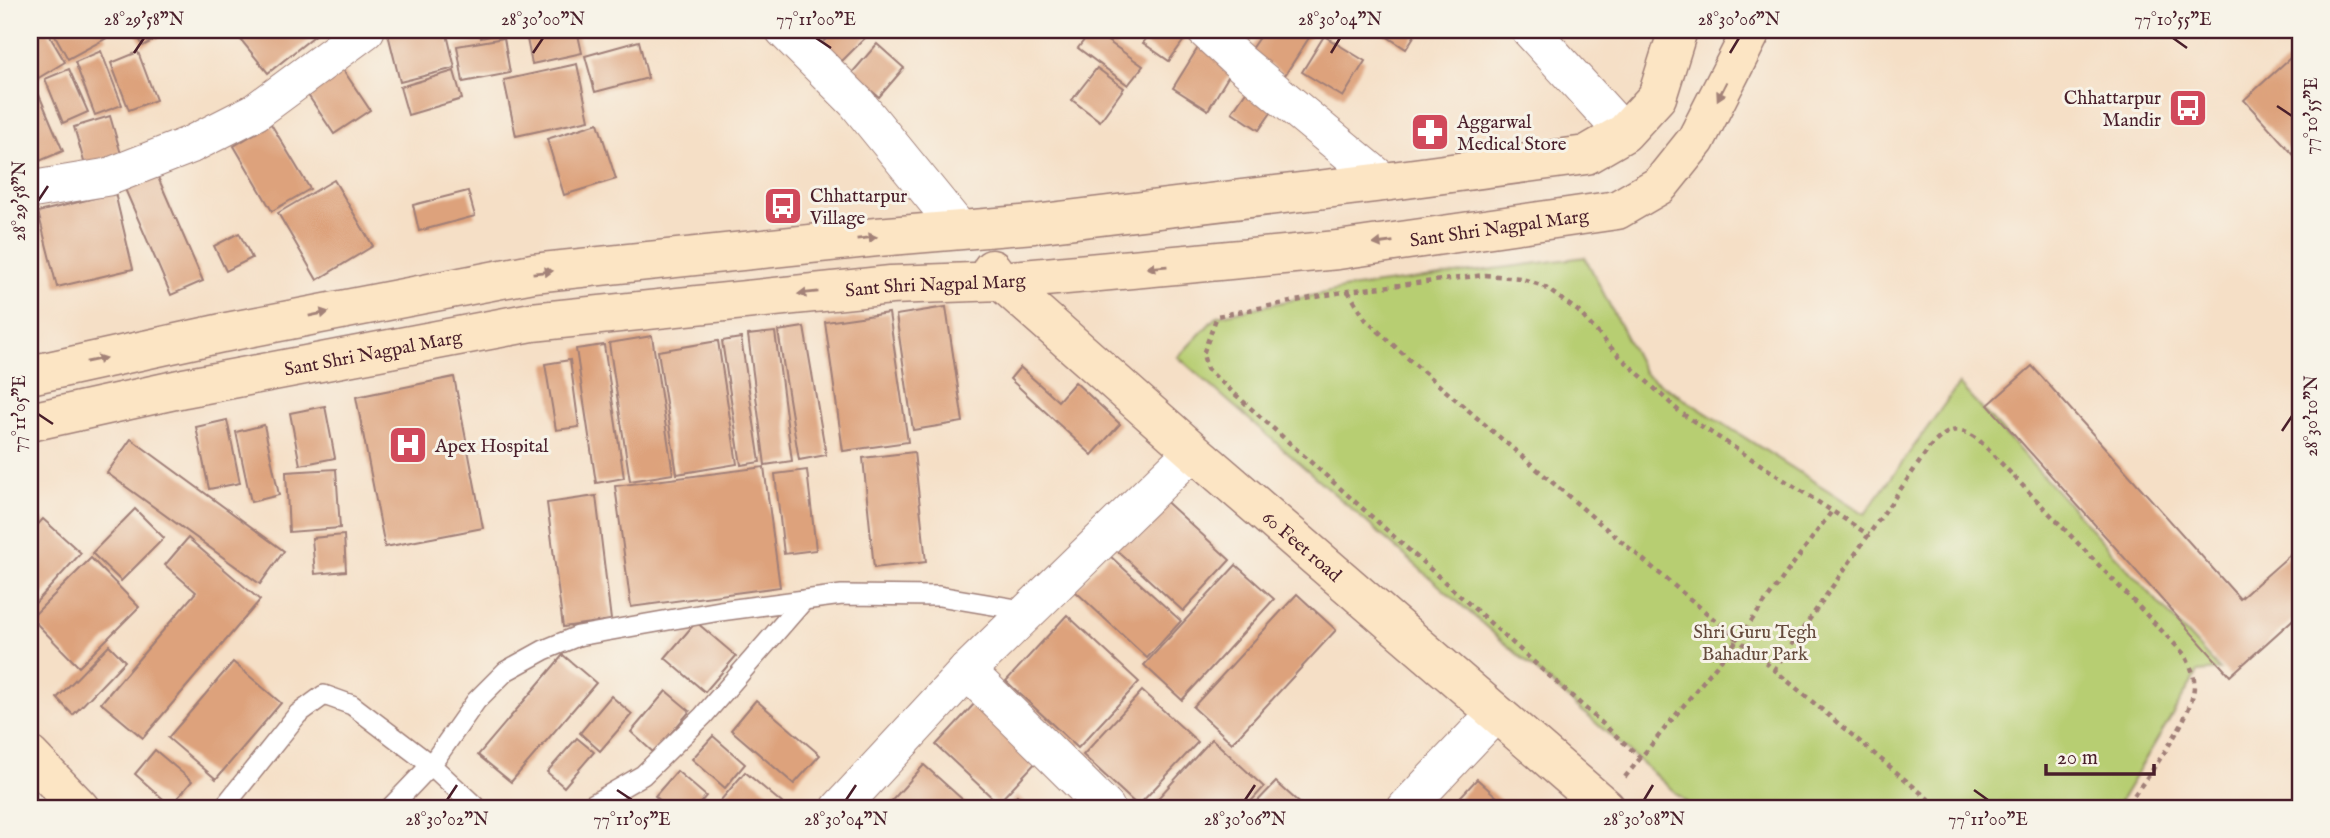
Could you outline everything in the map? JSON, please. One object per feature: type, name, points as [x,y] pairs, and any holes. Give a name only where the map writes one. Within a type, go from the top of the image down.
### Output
[{"type":"main road","points":[[30,374],[222,333],[533,273],[1034,224],[1587,155],[1624,133],[1657,97],[1678,30]]},
{"type":"main road","name":"Sant Shri Nagpal Marg","points":[[30,422],[184,388],[532,322],[891,285],[1001,281],[1338,250],[1617,210],[1660,185],[1696,140],[1752,30]]},
{"type":"main road","name":"60 Feet road","points":[[960,230],[1001,281],[1604,807]]},
{"type":"main road","points":[[30,756],[80,808]]},
{"type":"street","points":[[30,190],[108,177],[190,145],[255,112],[366,30]]},
{"type":"street","points":[[784,30],[856,102],[960,230]]},
{"type":"street","points":[[1205,30],[1384,182]]},
{"type":"street","points":[[1530,30],[1624,133]]},
{"type":"street","points":[[846,807],[967,671],[1193,451]]},
{"type":"street","points":[[967,671],[1106,808]]},
{"type":"street","points":[[1406,808],[1495,714]]},
{"type":"lane","points":[[390,808],[431,765],[476,701],[506,671],[544,650],[578,636],[720,611],[842,596],[939,596],[1028,611]]},
{"type":"lane","points":[[586,808],[643,775],[704,716],[804,600]]},
{"type":"lane","points":[[223,808],[298,714],[324,695],[352,705],[431,765],[477,808]]},
{"type":"path","points":[[1338,250],[1348,291],[1366,320],[1412,362],[1939,808]]},
{"type":"path","points":[[1641,758],[1207,369],[1203,354],[1217,316],[1348,291],[1485,275],[1520,278],[1543,286],[1578,312],[1615,352],[1681,413],[1868,535]]},
{"type":"path","points":[[1774,670],[1930,447],[1943,434],[1955,429],[1965,430],[1979,440],[2066,529],[2185,655],[2193,670],[2194,687],[2189,707],[2171,740],[2125,808]]},
{"type":"path","points":[[1604,807],[1738,639],[1832,512]]},
{"type":"green space","name":"Shri Guru Tegh Bahadur Park","points":[[1585,257],[1645,374],[1865,514],[1959,384],[2220,670],[2198,672],[2116,808],[1693,808],[1178,357],[1217,316],[1348,288]]},
{"type":"building","points":[[46,30],[65,62],[30,83],[30,39]]},
{"type":"building","points":[[52,30],[102,30],[107,38],[68,59]]},
{"type":"building","points":[[134,30],[163,30],[166,34],[143,46]]},
{"type":"building","points":[[233,30],[316,30],[318,33],[268,73]]},
{"type":"building","points":[[387,30],[446,30],[455,68],[400,82]]},
{"type":"building","points":[[480,30],[514,30],[514,31],[481,38]]},
{"type":"building","points":[[540,30],[577,30],[582,53],[532,64],[526,34]]},
{"type":"building","points":[[835,30],[865,30],[869,34],[839,64],[820,45]]},
{"type":"building","points":[[1092,30],[1143,66],[1128,85],[1078,48]]},
{"type":"building","points":[[1153,30],[1191,30],[1169,61],[1143,43]]},
{"type":"building","points":[[1264,30],[1314,30],[1285,75],[1249,52]]},
{"type":"building","points":[[1377,30],[1418,30],[1406,49]]},
{"type":"building","points":[[1324,36],[1365,61],[1343,97],[1302,72]]},
{"type":"building","points":[[504,38],[510,73],[463,82],[457,46]]},
{"type":"building","points":[[639,41],[648,78],[595,92],[585,56]]},
{"type":"building","points":[[877,44],[904,68],[879,97],[851,74]]},
{"type":"building","points":[[1199,46],[1234,67],[1208,110],[1173,88]]},
{"type":"building","points":[[2300,49],[2300,162],[2244,100]]},
{"type":"building","points":[[101,51],[122,105],[95,115],[75,62]]},
{"type":"building","points":[[138,52],[156,100],[129,110],[111,63]]},
{"type":"building","points":[[577,64],[589,120],[516,136],[504,80]]},
{"type":"building","points":[[342,68],[370,110],[334,134],[306,92]]},
{"type":"building","points":[[1097,68],[1124,88],[1100,121],[1072,100]]},
{"type":"building","points":[[69,69],[88,112],[63,123],[45,79]]},
{"type":"building","points":[[454,71],[462,99],[408,115],[400,87]]},
{"type":"building","points":[[1250,86],[1277,104],[1259,130],[1232,112]]},
{"type":"building","points":[[36,88],[63,151],[30,165],[30,91]]},
{"type":"building","points":[[110,116],[121,154],[85,165],[74,127]]},
{"type":"building","points":[[598,123],[616,179],[564,195],[547,139]]},
{"type":"building","points":[[271,124],[310,189],[272,211],[234,146]]},
{"type":"building","points":[[157,175],[203,281],[171,295],[125,189]]},
{"type":"building","points":[[334,180],[373,246],[317,280],[278,213]]},
{"type":"building","points":[[468,191],[475,216],[419,231],[413,205]]},
{"type":"building","points":[[115,193],[133,269],[57,287],[38,212]]},
{"type":"building","points":[[239,233],[252,258],[226,271],[214,246]]},
{"type":"building","points":[[946,307],[963,422],[913,430],[896,315]]},
{"type":"building","points":[[889,313],[908,442],[843,451],[825,322]]},
{"type":"building","points":[[804,327],[826,455],[799,460],[778,331]]},
{"type":"building","points":[[775,332],[792,461],[765,465],[748,335]]},
{"type":"building","points":[[652,336],[673,474],[630,481],[609,343]]},
{"type":"building","points":[[741,338],[760,462],[741,465],[722,341]]},
{"type":"building","points":[[718,341],[737,464],[677,474],[658,351]]},
{"type":"building","points":[[604,345],[624,478],[596,483],[576,349]]},
{"type":"building","points":[[570,360],[579,427],[556,430],[545,364]]},
{"type":"building","points":[[2032,366],[2240,599],[2300,546],[2300,613],[2230,676],[1988,405]]},
{"type":"building","points":[[1020,367],[1058,401],[1075,382],[1120,424],[1092,455],[1010,379]]},
{"type":"building","points":[[454,377],[483,528],[385,547],[356,397]]},
{"type":"building","points":[[325,406],[335,458],[300,465],[290,413]]},
{"type":"building","points":[[227,420],[240,483],[209,489],[196,427]]},
{"type":"building","points":[[264,425],[279,495],[251,502],[236,432]]},
{"type":"building","points":[[131,439],[284,551],[260,584],[107,473]]},
{"type":"building","points":[[914,452],[926,562],[874,568],[863,458]]},
{"type":"building","points":[[764,467],[780,587],[631,607],[615,486]]},
{"type":"building","points":[[336,469],[340,528],[289,532],[286,472]]},
{"type":"building","points":[[807,470],[816,550],[784,554],[775,474]]},
{"type":"building","points":[[1159,495],[1230,560],[1183,611],[1112,546]]},
{"type":"building","points":[[596,496],[611,620],[563,627],[547,503]]},
{"type":"building","points":[[135,509],[164,538],[121,581],[92,553]]},
{"type":"building","points":[[43,519],[81,553],[30,609],[30,533]]},
{"type":"building","points":[[344,535],[346,571],[315,574],[312,538]]},
{"type":"building","points":[[188,538],[260,600],[143,738],[101,703],[196,592],[165,565]]},
{"type":"building","points":[[1109,555],[1181,621],[1147,658],[1075,591]]},
{"type":"building","points":[[91,558],[139,607],[79,667],[31,618]]},
{"type":"building","points":[[1236,565],[1274,599],[1182,700],[1144,665]]},
{"type":"building","points":[[1297,594],[1336,630],[1232,743],[1193,707]]},
{"type":"building","points":[[1067,615],[1139,682],[1078,748],[1006,681]]},
{"type":"building","points":[[696,622],[736,656],[705,692],[665,658]]},
{"type":"building","points":[[109,645],[125,661],[73,715],[57,698]]},
{"type":"building","points":[[563,655],[596,683],[511,782],[478,755]]},
{"type":"building","points":[[233,662],[281,703],[216,779],[168,738]]},
{"type":"building","points":[[666,691],[690,711],[654,753],[631,732]]},
{"type":"building","points":[[1142,691],[1198,742],[1138,806],[1083,755]]},
{"type":"building","points":[[611,696],[632,714],[600,751],[580,733]]},
{"type":"building","points":[[756,700],[820,755],[794,784],[731,730]]},
{"type":"building","points":[[977,701],[1039,759],[998,803],[936,745]]},
{"type":"building","points":[[713,736],[745,764],[725,788],[692,759]]},
{"type":"building","points":[[577,738],[594,752],[564,787],[547,772]]},
{"type":"building","points":[[1212,739],[1264,787],[1245,808],[1149,808]]},
{"type":"building","points":[[155,750],[192,781],[171,806],[135,774]]},
{"type":"building","points":[[924,765],[972,808],[887,806]]},
{"type":"building","points":[[677,771],[706,796],[696,808],[669,808],[655,796]]},
{"type":"building","points":[[745,772],[782,803],[777,808],[714,808]]},
{"type":"building","points":[[1477,779],[1509,808],[1450,808]]},
{"type":"building","points":[[1276,782],[1305,808],[1251,808]]},
{"type":"building","points":[[1017,795],[1032,808],[1005,808]]},
{"type":"place","name":"Chhattarpur Mandir","points":[[2188,108]]},
{"type":"place","name":"Aggarwal Medical Store","points":[[1430,132]]},
{"type":"place","name":"Chhattarpur Village","points":[[783,206]]},
{"type":"place","name":"Apex Hospital","points":[[408,445]]}]
